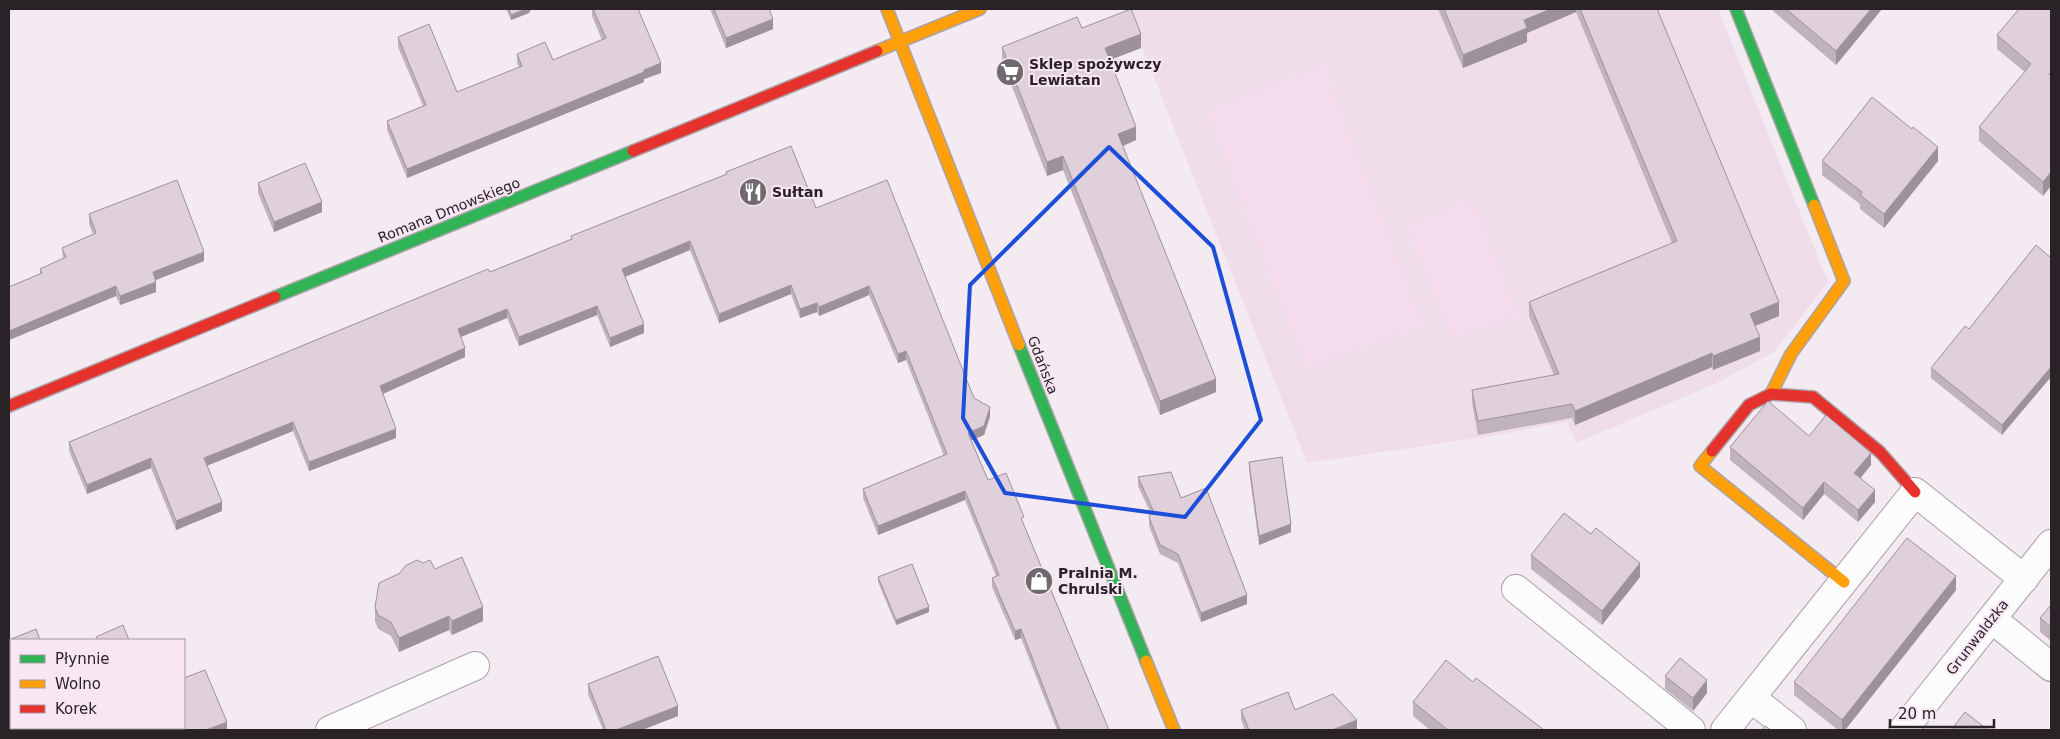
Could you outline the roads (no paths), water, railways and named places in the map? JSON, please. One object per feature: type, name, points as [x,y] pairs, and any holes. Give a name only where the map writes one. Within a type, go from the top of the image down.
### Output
[{"type":"street","name":"Gdańska","points":[[887,9],[1081,502],[1174,730]]},
{"type":"street","name":"Romana Dmowskiego","points":[[9,406],[980,9]]},
{"type":"street","points":[[1736,9],[1844,281],[1791,354],[1771,394]]},
{"type":"street","points":[[1844,582],[1700,466],[1749,405],[1771,394],[1813,397],[1880,452],[1915,492],[2024,579]]},
{"type":"street","points":[[1725,730],[1915,492]]},
{"type":"street","name":"Grunwaldzka","points":[[1904,730],[2051,544]]},
{"type":"street","points":[[1516,589],[1691,730]]},
{"type":"street","points":[[1992,619],[2051,667]]},
{"type":"street","points":[[330,730],[475,666]]},
{"type":"street","points":[[1751,698],[1792,730]]},
{"type":"place","name":"Sklep spożywczy Lewiatan","points":[[1010,72]]},
{"type":"place","name":"Sułtan","points":[[753,192]]},
{"type":"place","name":"Pralnia M. Chrulski","points":[[1039,581]]}]
